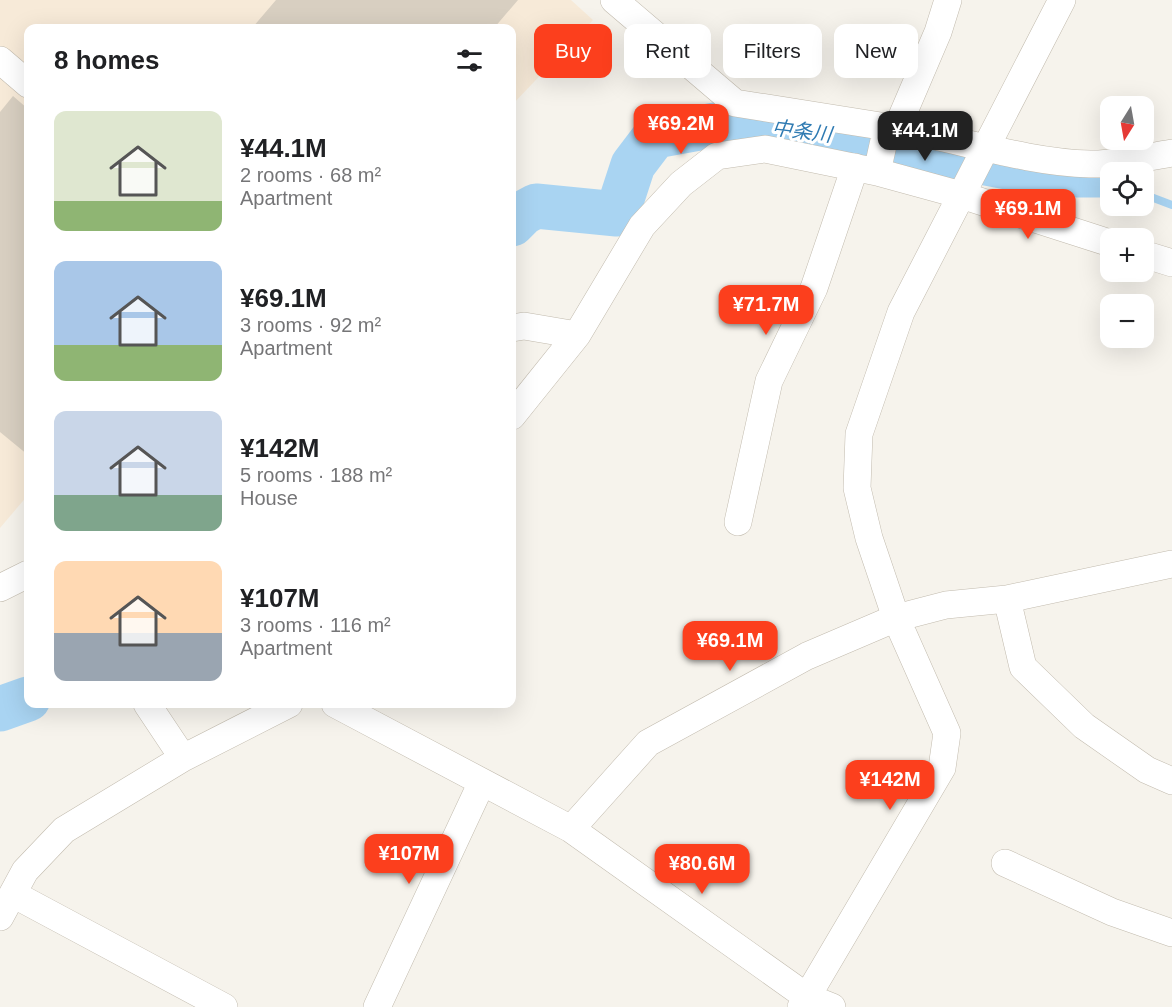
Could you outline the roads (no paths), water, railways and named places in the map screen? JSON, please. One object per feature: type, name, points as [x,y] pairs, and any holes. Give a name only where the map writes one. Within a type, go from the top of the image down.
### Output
[{"type":"street","points":[[614,0],[735,103],[892,128],[986,146],[1042,161],[1093,165],[1172,153]]},
{"type":"street","points":[[738,522],[769,381],[814,288],[866,169],[892,128],[938,32],[948,0]]},
{"type":"street","points":[[804,1002],[942,768],[947,733],[896,618],[869,538],[857,488],[859,434],[901,312],[1062,0]]},
{"type":"street","points":[[0,60],[24,81]]},
{"type":"street","points":[[516,412],[577,335],[642,226],[681,184],[717,156],[765,149],[866,169],[961,195],[1100,240]]},
{"type":"street","points":[[1154,257],[1172,263]]},
{"type":"street","points":[[516,327],[524,326],[577,335]]},
{"type":"street","points":[[571,830],[648,743],[807,656],[896,618],[946,605],[1007,599],[1172,564]]},
{"type":"street","points":[[0,588],[24,576]]},
{"type":"street","points":[[1007,599],[1023,667],[1084,726],[1147,770],[1172,781]]},
{"type":"street","points":[[150,708],[183,758]]},
{"type":"street","points":[[224,1007],[6,902],[25,871],[64,830],[183,758],[281,708]]},
{"type":"street","points":[[343,708],[571,830],[804,1002],[832,1007]]},
{"type":"street","points":[[376,1007],[482,782]]},
{"type":"street","points":[[1005,863],[1112,912],[1172,933]]},
{"type":"waterway","name":"中条川","points":[[516,220],[536,206],[617,214],[633,165],[655,136],[721,124],[801,128],[1049,175],[1100,175]]},
{"type":"waterway","points":[[1154,198],[1172,205]]},
{"type":"waterway","name":"中条川","points":[[0,709],[24,700]]}]
